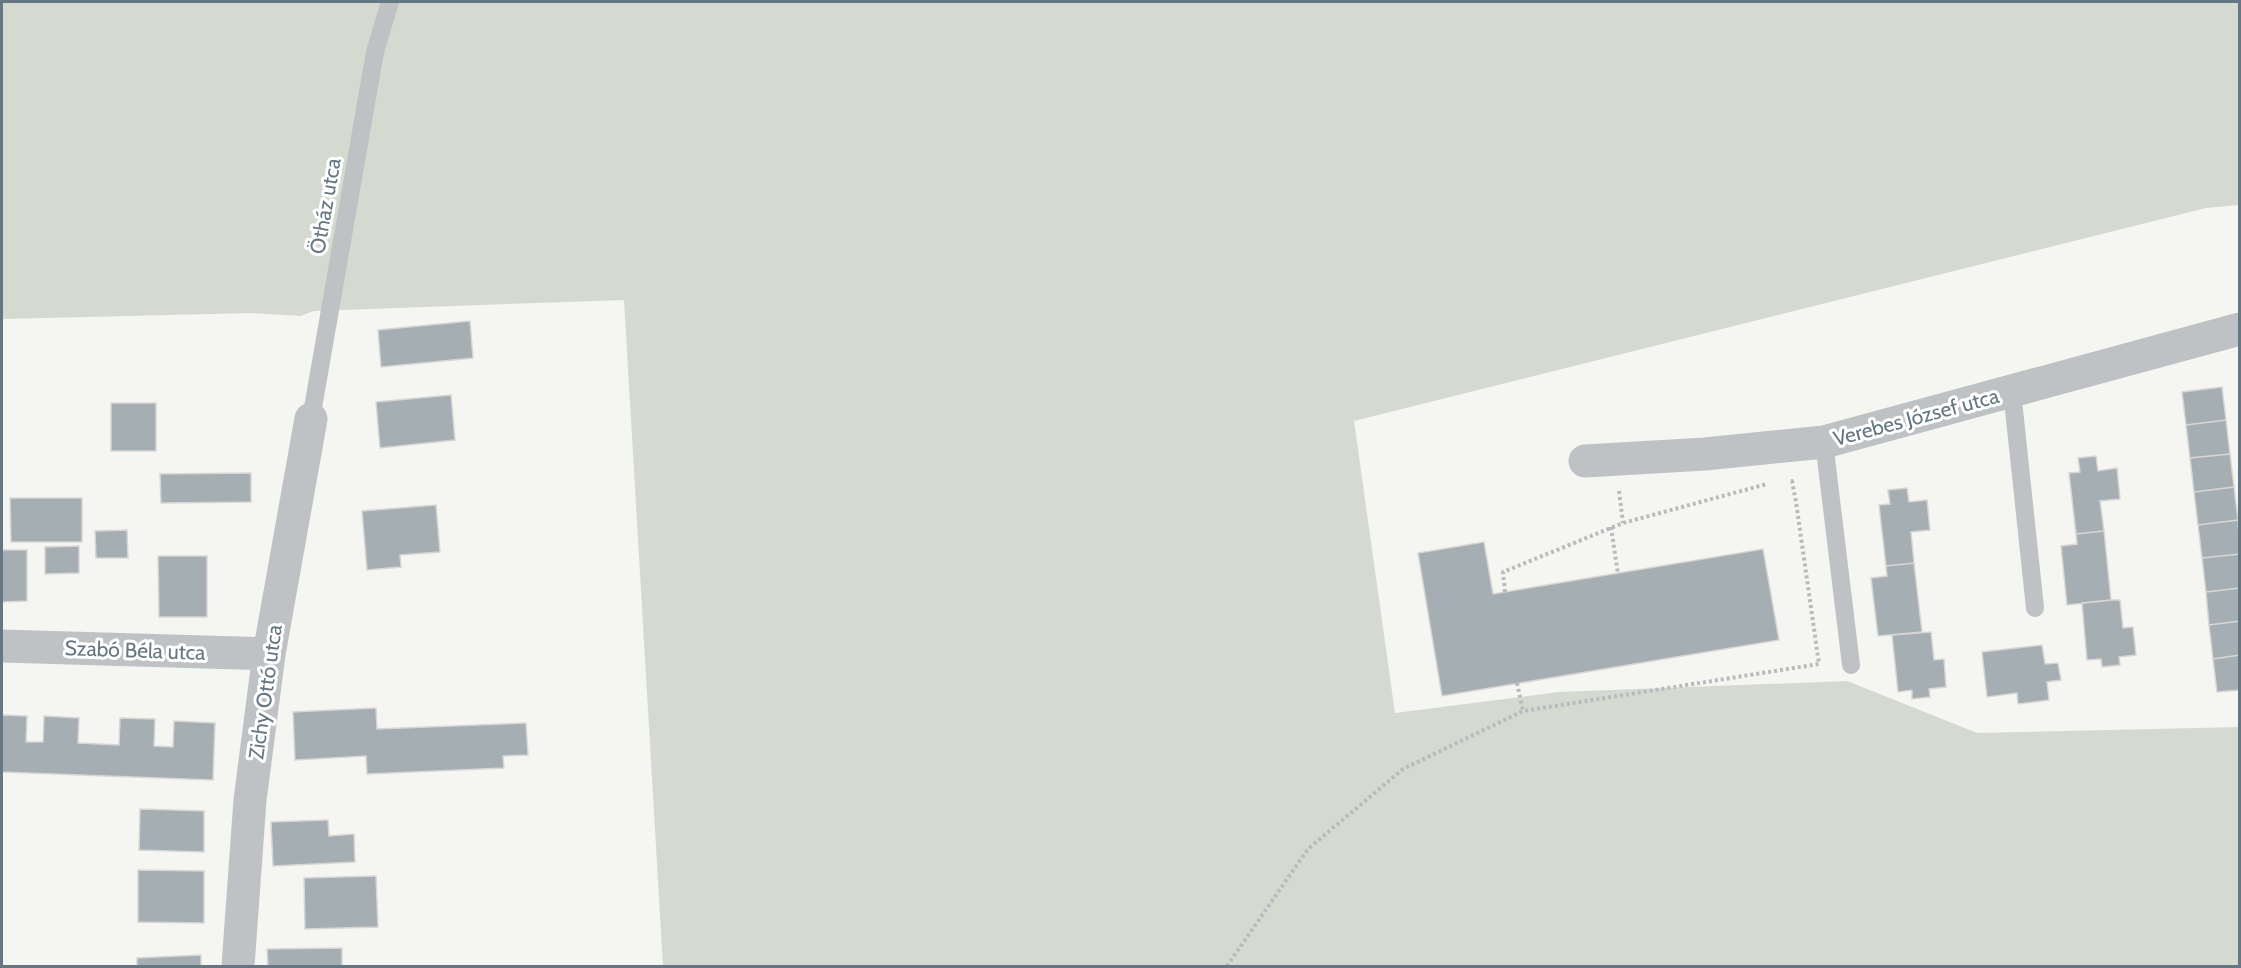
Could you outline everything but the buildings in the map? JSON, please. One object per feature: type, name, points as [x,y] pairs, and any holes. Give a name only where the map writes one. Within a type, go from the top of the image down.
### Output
[{"type":"street","name":"Verebes József utca","points":[[1585,460],[1705,454],[1824,442],[2240,329]]},
{"type":"street","name":"Zichy Ottó utca","points":[[238,966],[250,800],[270,654],[311,419]]},
{"type":"street","name":"Szabó Béla utca","points":[[2,646],[270,654]]},
{"type":"lane","name":"Ötház utca","points":[[311,419],[373,64],[390,2]]},
{"type":"lane","points":[[2012,391],[2035,608]]},
{"type":"lane","points":[[1824,442],[1851,665]]},
{"type":"path","points":[[1227,966],[1308,849],[1402,769],[1523,711],[1819,664],[1792,481]]},
{"type":"path","points":[[1505,592],[1503,572],[1611,527],[1764,485]]},
{"type":"path","points":[[1611,527],[1618,574]]},
{"type":"path","points":[[1517,683],[1523,711]]},
{"type":"shaded area","points":[[2,2],[2239,2],[2239,205],[2206,208],[1354,421],[1395,713],[1559,692],[1847,681],[1977,733],[2239,727],[2239,966],[663,966],[624,300],[314,311],[300,316],[252,313],[2,319]]}]
